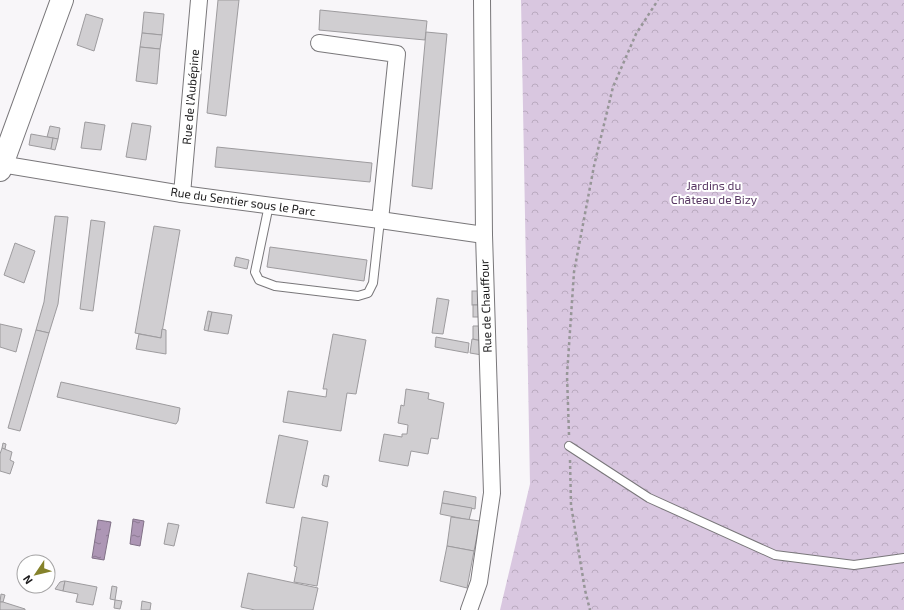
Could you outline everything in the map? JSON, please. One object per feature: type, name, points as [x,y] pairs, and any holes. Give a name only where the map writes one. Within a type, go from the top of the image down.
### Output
[{"type":"street","points":[[1,166],[62,0]]},
{"type":"street","name":"Rue de l'Aubépine","points":[[182,194],[199,0]]},
{"type":"street","name":"Rue de Chauffour","points":[[470,610],[479,582],[492,493],[484,235],[482,0]]},
{"type":"street","points":[[319,43],[398,54],[380,220]]},
{"type":"street","name":"Rue du Sentier sous le Parc","points":[[1,166],[182,194],[484,235]]},
{"type":"lane","points":[[269,205],[255,272],[259,280],[275,286],[358,296],[368,293],[373,283],[380,220]]},
{"type":"lane","points":[[569,446],[649,498],[775,554],[854,565],[904,558]]},
{"type":"path","points":[[590,610],[585,590],[571,505],[567,376],[574,272],[593,174],[613,87],[636,34],[658,0]]},
{"type":"green space","name":"Jardins du Château de Bizy","points":[[521,0],[904,0],[904,610],[500,610],[530,484]]},
{"type":"water","points":[[133,519],[144,521],[140,546],[130,544]]},
{"type":"water","points":[[98,520],[111,522],[104,560],[92,558]]},
{"type":"building","points":[[218,0],[239,0],[226,116],[207,113]]},
{"type":"building","points":[[320,10],[427,21],[425,40],[319,30]]},
{"type":"building","points":[[144,12],[164,14],[162,35],[142,33]]},
{"type":"building","points":[[86,14],[103,19],[94,51],[77,45]]},
{"type":"building","points":[[426,32],[447,34],[432,189],[412,186]]},
{"type":"building","points":[[142,33],[162,35],[160,49],[140,47]]},
{"type":"building","points":[[140,47],[160,49],[157,84],[136,81]]},
{"type":"building","points":[[85,122],[105,125],[101,150],[81,148]]},
{"type":"building","points":[[132,123],[151,126],[146,160],[126,157]]},
{"type":"building","points":[[50,126],[60,128],[58,139],[47,137]]},
{"type":"building","points":[[31,134],[53,138],[51,149],[29,145]]},
{"type":"building","points":[[53,138],[58,139],[55,150],[51,149]]},
{"type":"building","points":[[217,147],[372,163],[370,182],[215,167]]},
{"type":"building","points":[[55,216],[68,217],[58,304],[49,333],[36,330],[44,302]]},
{"type":"building","points":[[91,220],[105,222],[93,311],[80,309]]},
{"type":"building","points":[[154,226],[180,230],[161,338],[135,333]]},
{"type":"building","points":[[15,243],[35,251],[24,283],[4,275]]},
{"type":"building","points":[[270,247],[367,260],[364,281],[267,267]]},
{"type":"building","points":[[236,257],[249,260],[247,269],[234,266]]},
{"type":"building","points":[[472,291],[481,291],[481,305],[472,305]]},
{"type":"building","points":[[437,298],[449,300],[443,334],[432,333]]},
{"type":"building","points":[[473,305],[481,305],[481,317],[473,317]]},
{"type":"building","points":[[208,311],[212,312],[208,331],[204,330]]},
{"type":"building","points":[[212,312],[232,315],[228,334],[208,331]]},
{"type":"building","points":[[0,324],[22,329],[16,352],[0,347]]},
{"type":"building","points":[[473,326],[481,326],[482,341],[473,339]]},
{"type":"building","points":[[162,329],[166,330],[166,354],[136,349],[139,334],[161,338]]},
{"type":"building","points":[[36,330],[49,333],[20,431],[8,428]]},
{"type":"building","points":[[333,334],[366,340],[356,394],[347,393],[341,431],[283,422],[288,391],[326,397],[327,389],[323,389]]},
{"type":"building","points":[[436,337],[469,343],[468,353],[435,347]]},
{"type":"building","points":[[472,339],[482,341],[482,355],[470,353]]},
{"type":"building","points":[[61,382],[180,408],[178,421],[176,424],[57,397]]},
{"type":"building","points":[[406,389],[429,393],[428,399],[444,403],[438,439],[431,438],[428,454],[411,451],[408,466],[379,461],[384,434],[402,437],[402,434],[407,434],[408,425],[398,423],[401,405],[404,406]]},
{"type":"building","points":[[279,435],[308,441],[294,508],[266,503]]},
{"type":"building","points":[[3,443],[6,444],[5,449],[2,448]]},
{"type":"building","points":[[2,448],[12,452],[10,460],[14,462],[10,474],[0,471],[0,454]]},
{"type":"building","points":[[324,475],[329,476],[327,487],[322,485]]},
{"type":"building","points":[[444,491],[476,497],[475,509],[442,503]]},
{"type":"building","points":[[442,503],[472,508],[469,520],[440,514]]},
{"type":"building","points":[[302,517],[328,522],[317,586],[294,582],[297,567],[294,566]]},
{"type":"building","points":[[451,517],[480,521],[474,551],[447,546]]},
{"type":"building","points":[[168,523],[179,525],[174,546],[164,544]]},
{"type":"building","points":[[447,546],[474,551],[467,588],[440,581]]},
{"type":"building","points":[[248,573],[318,588],[313,610],[255,610],[241,607]]},
{"type":"building","points":[[65,581],[63,591],[56,589],[60,582]]},
{"type":"building","points":[[65,581],[97,587],[93,605],[76,602],[78,594],[63,591]]},
{"type":"building","points":[[112,586],[117,587],[115,600],[110,599]]},
{"type":"building","points":[[1,594],[5,595],[3,602],[0,602]]},
{"type":"building","points":[[115,600],[122,601],[120,609],[114,608]]},
{"type":"building","points":[[142,601],[151,603],[150,610],[141,610]]},
{"type":"building","points":[[0,602],[25,609],[25,610],[0,610]]}]
